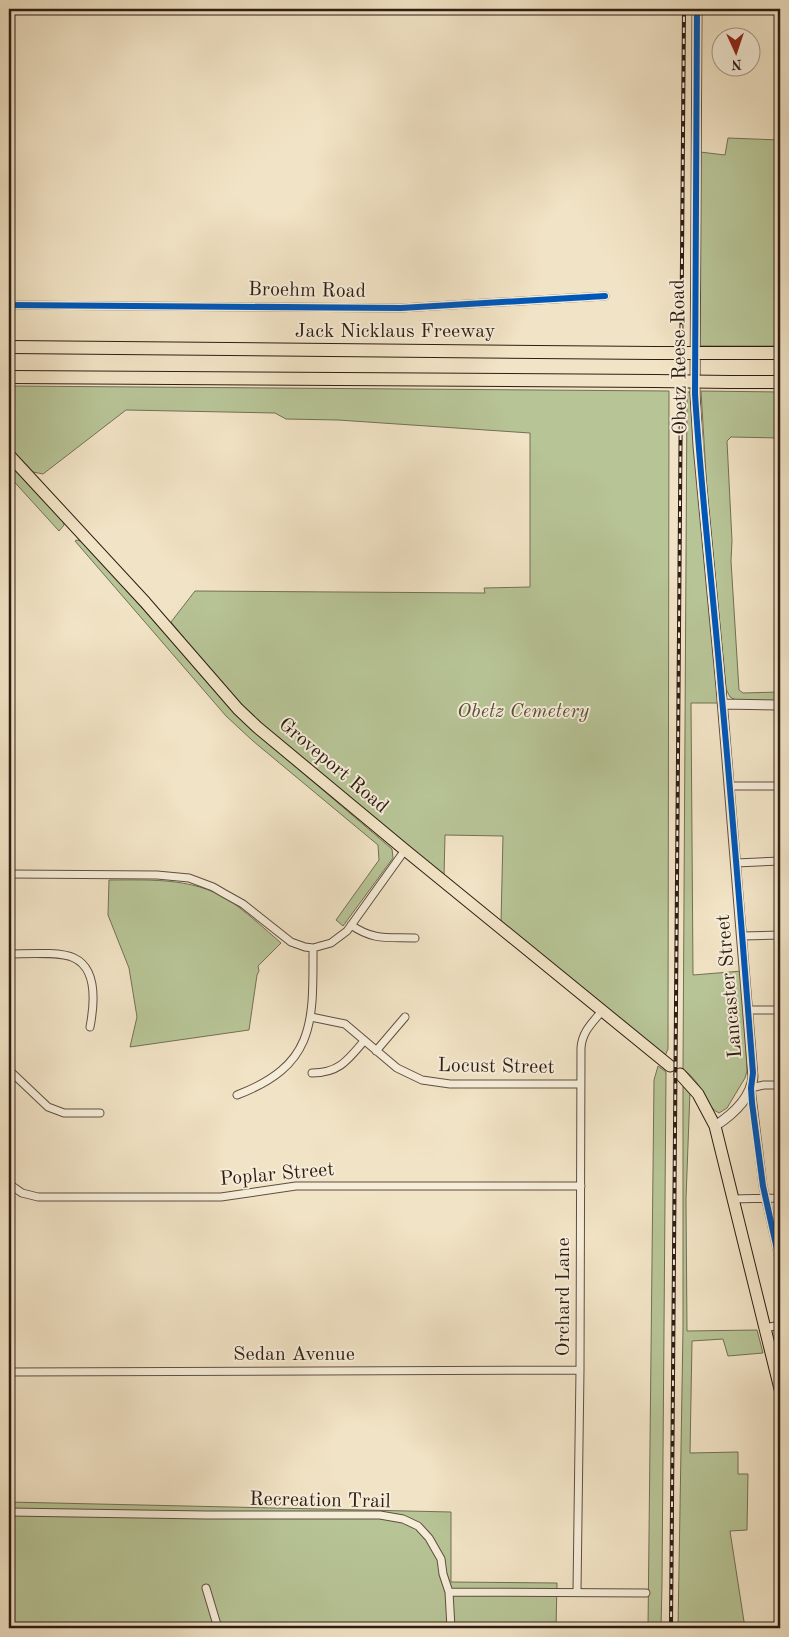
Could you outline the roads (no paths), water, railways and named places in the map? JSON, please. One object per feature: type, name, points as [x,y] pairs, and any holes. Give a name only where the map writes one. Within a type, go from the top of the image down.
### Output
[{"type":"highway","name":"Jack Nicklaus Freeway","points":[[9,347],[780,353]]},
{"type":"highway","points":[[9,377],[780,382]]},
{"type":"main road","name":"Groveport Road","points":[[9,455],[145,602],[238,709],[300,764],[404,850],[670,1066]]},
{"type":"main road","points":[[680,1074],[698,1094],[715,1126],[780,1388]]},
{"type":"street","name":"Obetz Reese Road","points":[[697,9],[695,394],[698,446],[723,704]]},
{"type":"street","name":"Broehm Road","points":[[9,305],[401,308],[605,296]]},
{"type":"street","points":[[723,704],[780,705]]},
{"type":"street","name":"Lancaster Street","points":[[723,704],[753,1073],[750,1088],[766,1198],[780,1263]]},
{"type":"street","points":[[729,786],[780,786]]},
{"type":"street","points":[[9,874],[157,875],[189,878],[213,887],[242,904],[291,942],[313,948],[331,943],[340,938],[404,850]]},
{"type":"street","points":[[736,863],[780,861]]},
{"type":"street","points":[[350,926],[372,937],[415,938]]},
{"type":"street","points":[[742,936],[780,935]]},
{"type":"street","points":[[237,1095],[269,1081],[287,1065],[300,1047],[309,1027],[311,1017],[313,948]]},
{"type":"street","points":[[9,954],[61,954],[74,958],[85,966],[90,979],[94,1006],[90,1028]]},
{"type":"street","points":[[748,1010],[780,1010]]},
{"type":"street","name":"Orchard Lane","points":[[577,1591],[581,1040],[602,1011]]},
{"type":"street","points":[[376,1051],[405,1016]]},
{"type":"street","name":"Locust Street","points":[[311,1017],[345,1024],[397,1068],[429,1082],[450,1084],[581,1084]]},
{"type":"street","points":[[312,1073],[331,1071],[339,1067],[347,1061],[364,1041]]},
{"type":"street","points":[[9,1070],[48,1107],[64,1113],[100,1113]]},
{"type":"street","points":[[715,1126],[733,1113],[750,1088],[764,1085],[780,1085]]},
{"type":"street","name":"Poplar Street","points":[[9,1184],[22,1193],[38,1197],[221,1197],[296,1186],[581,1186]]},
{"type":"street","points":[[733,1199],[780,1198]]},
{"type":"street","points":[[765,1328],[780,1325]]},
{"type":"street","name":"Sedan Avenue","points":[[9,1372],[580,1370]]},
{"type":"street","name":"Recreation Trail","points":[[9,1512],[380,1515],[403,1519],[418,1526],[429,1538],[441,1559],[442,1574],[449,1592],[451,1628]]},
{"type":"street","points":[[206,1588],[218,1628]]},
{"type":"street","points":[[449,1592],[577,1591],[646,1593]]},
{"type":"railway","points":[[671,1628],[684,9]]},
{"type":"park label","name":"Obetz Cemetery","points":[[523,712]]}]
